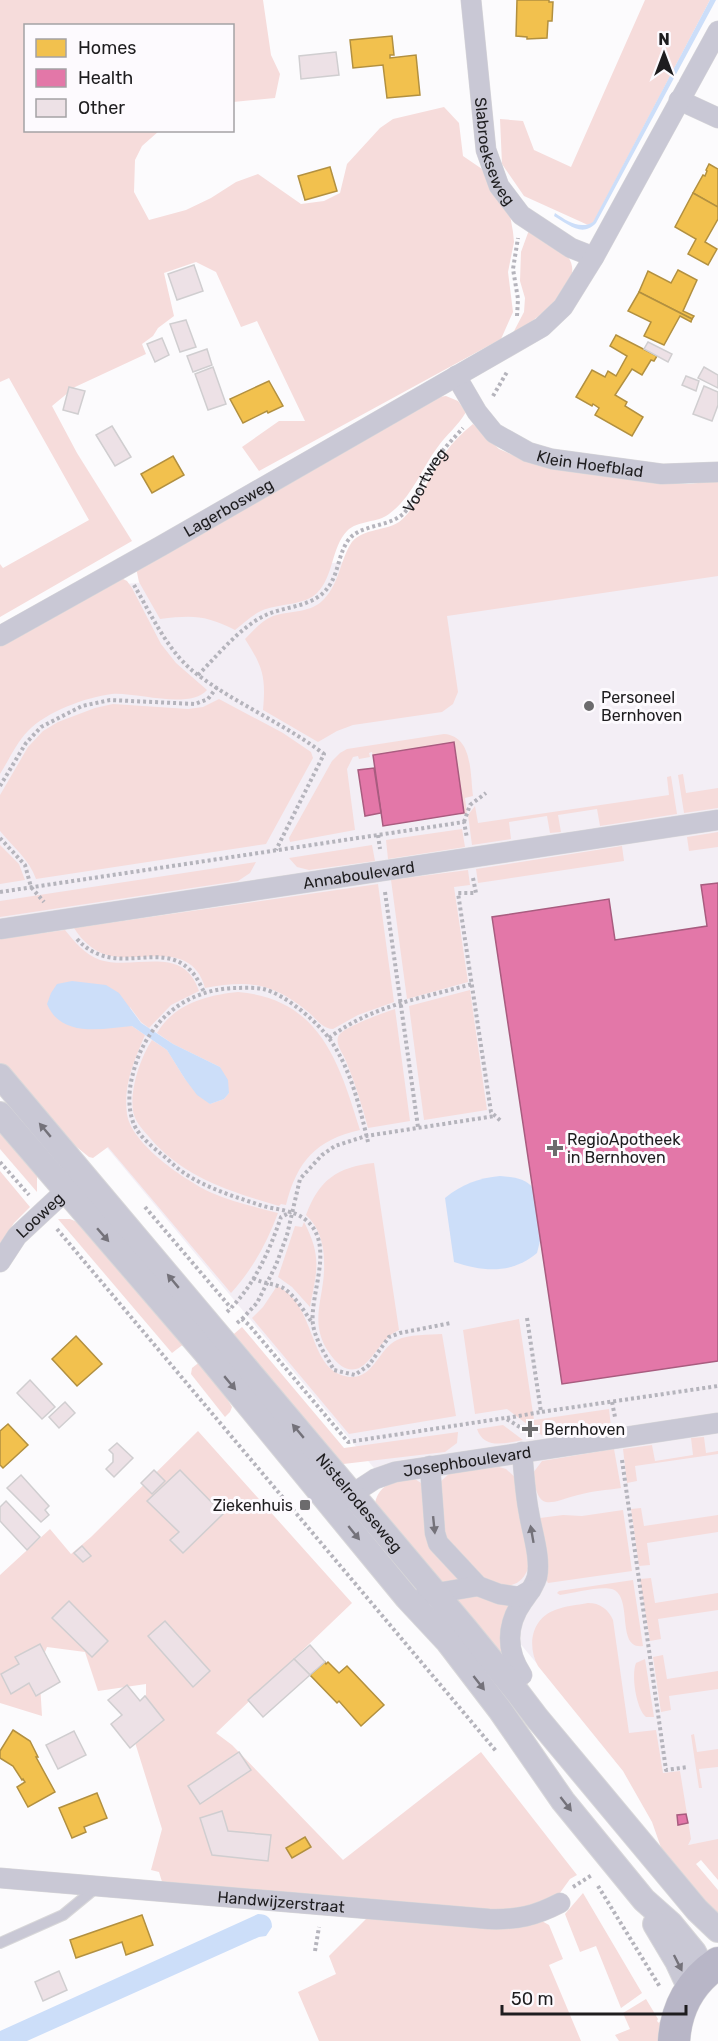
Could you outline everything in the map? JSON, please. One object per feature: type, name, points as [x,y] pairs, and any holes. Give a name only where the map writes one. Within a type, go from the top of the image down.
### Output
[{"type":"main road","points":[[674,2041],[680,2007],[700,1981]]},
{"type":"main road","points":[[694,2041],[699,2012],[700,1981]]},
{"type":"street","name":"Slabroekseweg","points":[[471,0],[486,150],[499,186],[521,215],[571,248],[594,257]]},
{"type":"street","points":[[477,412],[456,376],[542,327],[563,307],[594,257],[718,32]]},
{"type":"street","points":[[679,100],[718,118]]},
{"type":"street","name":"Lagerbosweg","points":[[0,636],[456,376]]},
{"type":"street","name":"Klein Hoefblad","points":[[477,412],[494,433],[512,444],[552,459],[662,474],[718,472]]},
{"type":"street","name":"Annaboulevard","points":[[0,929],[718,820]]},
{"type":"street","name":"Nistelrodeseweg","points":[[0,1076],[83,1174],[341,1501],[407,1598],[448,1642],[500,1710],[563,1801],[644,1900],[658,1932],[677,1961],[700,1981]]},
{"type":"street","name":"Nistelrodeseweg","points":[[0,1114],[65,1190],[209,1335]]},
{"type":"street","name":"Looweg","points":[[0,1262],[17,1236],[83,1174]]},
{"type":"street","name":"Josephboulevard","points":[[341,1501],[375,1479],[395,1472],[718,1423]]},
{"type":"street","points":[[522,1452],[528,1510],[538,1566],[537,1578],[517,1610],[509,1631],[514,1662],[522,1675]]},
{"type":"street","points":[[430,1466],[435,1533],[438,1543],[478,1586],[500,1594],[519,1597],[531,1590]]},
{"type":"street","name":"Nistelrodeseweg","points":[[341,1501],[434,1593],[677,1886],[718,1930]]},
{"type":"street","points":[[407,1598],[478,1586]]},
{"type":"street","name":"Handwijzerstraat","points":[[0,1878],[489,1920],[521,1918],[560,1903]]},
{"type":"lane","points":[[0,1943],[63,1915],[98,1886]]},
{"type":"path","name":"Voortweg","points":[[198,675],[239,634],[266,615],[297,606],[321,595],[337,575],[337,566],[348,540],[366,528],[387,524],[404,513],[436,459],[477,412]]},
{"type":"path","points":[[124,567],[173,648],[198,675],[300,735],[324,754],[275,850]]},
{"type":"path","points":[[0,786],[26,743],[41,727],[82,706],[110,700],[195,704],[208,699],[217,687]]},
{"type":"path","points":[[486,793],[470,805],[464,822],[476,893],[458,893],[491,1112],[502,1122]]},
{"type":"path","points":[[0,892],[464,822]]},
{"type":"path","points":[[378,835],[418,1127]]},
{"type":"path","points":[[0,838],[26,865],[31,887],[85,947],[102,957],[161,958],[183,964],[197,977],[204,992]]},
{"type":"path","points":[[329,1038],[360,1018],[472,984]]},
{"type":"path","points":[[368,1142],[347,1070],[329,1038],[296,1006],[265,989],[247,987],[204,992],[187,999],[164,1016],[141,1051],[134,1069],[128,1098],[134,1125],[149,1144],[183,1172],[203,1183],[265,1206],[291,1212],[310,1224],[320,1248],[313,1324],[317,1339],[334,1370],[355,1375],[369,1365],[389,1337],[451,1323]]},
{"type":"path","points":[[170,1364],[209,1335],[242,1319],[257,1303],[276,1265],[287,1235],[300,1179],[321,1155],[335,1146],[366,1136],[495,1116]]},
{"type":"path","points":[[0,1162],[43,1210],[71,1247],[179,1372],[499,1755]]},
{"type":"path","points":[[143,1204],[231,1308]]},
{"type":"path","points":[[209,1335],[242,1298],[270,1252],[280,1217],[291,1212]]},
{"type":"path","points":[[253,1278],[266,1284],[283,1287],[313,1324]]},
{"type":"path","points":[[527,1318],[542,1412]]},
{"type":"path","points":[[242,1319],[348,1442],[718,1386]]},
{"type":"path","points":[[612,1402],[666,1770],[688,1767]]},
{"type":"path","points":[[505,1418],[553,1448]]},
{"type":"path","points":[[585,1866],[700,1981]]},
{"type":"shaded area","points":[[0,0],[263,0],[271,55],[280,74],[275,98],[234,102],[234,24],[24,24],[24,132],[158,132],[142,146],[135,160],[134,192],[149,220],[186,210],[236,182],[258,174],[301,204],[324,201],[340,193],[347,164],[380,128],[393,119],[444,107],[459,123],[463,156],[482,169],[490,187],[510,215],[514,242],[508,272],[513,312],[501,339],[259,471],[242,447],[279,421],[305,421],[257,321],[241,327],[216,272],[196,262],[164,273],[174,316],[142,344],[146,354],[75,387],[52,406],[77,453],[132,541],[0,617],[0,564],[3,568],[89,520],[9,378],[0,382]]},
{"type":"shaded area","points":[[645,0],[710,0],[593,223],[588,225],[524,196],[502,164],[500,119],[523,121],[534,150],[571,167]]},
{"type":"shaded area","points":[[529,230],[556,246],[568,257],[572,268],[571,279],[556,301],[533,321],[513,333],[524,312],[525,298],[520,281],[521,252]]},
{"type":"shaded area","points":[[446,396],[458,401],[466,412],[463,417],[437,448],[397,507],[384,517],[357,525],[347,531],[338,545],[327,579],[312,597],[261,611],[235,630],[199,617],[160,619],[139,582],[136,568],[439,397]]},
{"type":"shaded area","points":[[473,424],[499,449],[522,459],[657,483],[688,484],[718,481],[718,576],[447,616],[458,692],[453,704],[442,712],[353,725],[318,742],[263,710],[262,673],[245,639],[273,616],[310,608],[321,602],[332,589],[346,552],[354,540],[366,533],[393,525],[405,517],[445,453]]},
{"type":"shaded area","name":"Bernhoven","points":[[718,524],[718,1840],[688,1845],[0,1019],[0,658],[126,584]]},
{"type":"shaded area","points":[[119,577],[127,581],[132,588],[161,644],[176,663],[207,690],[199,696],[176,700],[112,694],[90,698],[67,707],[45,718],[28,731],[16,746],[0,774],[0,646]]},
{"type":"shaded area","points":[[219,699],[283,733],[311,752],[313,758],[266,844],[36,879],[25,859],[0,831],[0,795],[28,747],[43,731],[58,722],[113,704],[188,709],[203,707]]},
{"type":"shaded area","points":[[444,734],[460,741],[468,757],[473,796],[465,798],[467,814],[460,815],[450,748],[374,760],[372,752],[369,753],[370,757],[359,759],[358,756],[353,757],[347,769],[355,830],[290,842],[289,838],[332,761],[340,753],[347,749]]},
{"type":"shaded area","points":[[683,774],[686,793],[718,788],[718,808],[684,813],[678,775]]},
{"type":"shaded area","points":[[671,776],[677,814],[600,826],[597,809],[558,815],[561,832],[550,833],[547,816],[509,822],[511,839],[472,845],[468,815],[475,806],[478,823],[669,795],[667,777]]},
{"type":"shaded area","points":[[462,829],[465,847],[388,859],[386,840]]},
{"type":"shaded area","points":[[718,832],[718,847],[689,851],[687,837]]},
{"type":"shaded area","points":[[0,845],[19,864],[25,880],[0,884]]},
{"type":"shaded area","points":[[372,845],[375,861],[309,870],[297,867],[289,858]]},
{"type":"shaded area","points":[[622,846],[624,861],[478,883],[476,869]]},
{"type":"shaded area","points":[[256,862],[250,873],[238,881],[0,917],[0,901]]},
{"type":"shaded area","points":[[468,870],[470,885],[454,887],[468,982],[407,999],[391,880]]},
{"type":"shaded area","points":[[378,884],[394,1002],[358,1015],[333,1029],[322,1025],[294,1001],[270,989],[247,984],[205,988],[199,973],[190,964],[166,957],[111,956],[90,946],[74,928]]},
{"type":"shaded area","points":[[65,930],[85,951],[100,960],[114,963],[170,963],[182,967],[192,976],[199,991],[171,1005],[149,1028],[141,1022],[130,1007],[132,1026],[145,1035],[128,1083],[127,1114],[131,1126],[149,1149],[188,1180],[220,1196],[278,1213],[258,1256],[231,1293],[108,1147],[93,1158],[89,1157],[47,1123],[0,1066],[0,939]]},
{"type":"shaded area","points":[[470,990],[487,1110],[424,1120],[409,1006]]},
{"type":"shaded area","points":[[238,992],[266,997],[289,1007],[307,1021],[322,1038],[334,1058],[360,1130],[331,1140],[311,1155],[296,1176],[286,1205],[279,1206],[243,1195],[193,1173],[163,1152],[141,1127],[134,1115],[133,1097],[136,1076],[152,1040],[167,1050],[185,1079],[210,1104],[224,1099],[229,1093],[220,1067],[173,1044],[157,1033],[172,1015],[182,1008],[203,999]]},
{"type":"shaded area","points":[[395,1009],[410,1121],[368,1128],[361,1102],[338,1045],[338,1038],[343,1031]]},
{"type":"shaded area","points":[[0,1124],[37,1173],[37,1192],[0,1149]]},
{"type":"shaded area","points":[[374,1163],[399,1330],[386,1339],[361,1367],[349,1369],[340,1365],[333,1358],[320,1333],[318,1322],[324,1275],[323,1248],[317,1230],[306,1215],[317,1193],[331,1177],[350,1168]]},
{"type":"shaded area","points":[[0,1171],[30,1207],[14,1223],[0,1245]]},
{"type":"shaded area","points":[[58,1219],[70,1219],[82,1224],[185,1343],[172,1353]]},
{"type":"shaded area","points":[[304,1222],[316,1254],[315,1283],[310,1307],[292,1287],[278,1277],[295,1226],[302,1227]]},
{"type":"shaded area","points":[[277,1286],[289,1294],[298,1305],[322,1357],[329,1367],[339,1374],[350,1377],[366,1372],[390,1345],[402,1338],[442,1334],[456,1416],[349,1434],[252,1318],[263,1307]]},
{"type":"shaded area","points":[[519,1319],[534,1420],[609,1409],[611,1427],[544,1437],[507,1409],[475,1414],[463,1330]]},
{"type":"shaded area","points":[[242,1327],[344,1448],[458,1432],[457,1443],[445,1452],[335,1465],[228,1339]]},
{"type":"shaded area","points":[[201,1361],[213,1375],[232,1407],[225,1417],[191,1374],[192,1368]]},
{"type":"shaded area","points":[[503,1425],[523,1440],[496,1444],[485,1440],[477,1429]]},
{"type":"shaded area","points":[[198,1431],[352,1603],[216,1733],[232,1745],[343,1860],[481,1752],[577,1875],[570,1879],[557,1897],[508,1914],[163,1885],[159,1872],[151,1870],[162,1829],[133,1736],[146,1709],[146,1684],[98,1691],[85,1652],[47,1647],[39,1667],[42,1716],[0,1703],[0,1575],[50,1529],[71,1554]]},
{"type":"shaded area","points":[[704,1437],[706,1453],[718,1451],[718,1454],[635,1466],[637,1481],[627,1483],[623,1449],[652,1445],[655,1461],[693,1455],[691,1438]]},
{"type":"shaded area","points":[[614,1449],[621,1488],[589,1492],[552,1502],[542,1500],[538,1494],[533,1473],[542,1461]]},
{"type":"shaded area","points":[[499,1467],[506,1469],[517,1479],[531,1558],[521,1580],[516,1584],[502,1586],[485,1585],[443,1539],[439,1483],[450,1473]]},
{"type":"shaded area","points":[[415,1479],[421,1483],[429,1541],[458,1576],[459,1581],[436,1585],[375,1503],[377,1496],[390,1484]]},
{"type":"shaded area","points":[[641,1508],[644,1526],[718,1515],[718,1532],[647,1543],[650,1565],[639,1566],[631,1509]]},
{"type":"shaded area","points":[[623,1510],[632,1571],[548,1583],[540,1518],[563,1515],[582,1516]]},
{"type":"shaded area","points":[[651,1578],[655,1603],[718,1593],[718,1610],[658,1619],[661,1639],[650,1641],[640,1579]]},
{"type":"shaded area","points":[[633,1580],[643,1646],[635,1645],[629,1640],[622,1601],[612,1589],[594,1589],[560,1595],[557,1593],[559,1591]]},
{"type":"shaded area","points":[[466,1592],[511,1604],[507,1669],[447,1597]]},
{"type":"shaded area","points":[[588,1603],[603,1607],[613,1620],[629,1733],[656,1730],[663,1773],[680,1771],[691,1839],[688,1845],[718,1839],[718,1880],[701,1860],[696,1864],[718,1890],[718,1920],[664,1856],[652,1822],[623,1771],[538,1666],[532,1642],[536,1626],[547,1614]]},
{"type":"shaded area","points":[[663,1655],[667,1679],[718,1671],[718,1689],[669,1696],[671,1710],[661,1712],[653,1657]]},
{"type":"shaded area","points":[[645,1659],[654,1717],[646,1717],[642,1713],[635,1692],[636,1663]]},
{"type":"shaded area","points":[[694,1734],[697,1752],[718,1749],[718,1767],[699,1769],[702,1788],[699,1788],[691,1735]]},
{"type":"shaded area","points":[[583,1893],[642,1993],[621,2008],[596,1946],[580,1952],[565,1914]]},
{"type":"shaded area","points":[[369,1916],[540,1920],[549,1925],[563,1959],[549,1965],[581,2041],[319,2041],[298,1992],[336,1974],[329,1956]]},
{"type":"shaded area","points":[[646,1999],[659,2023],[662,2018],[665,2041],[619,2041],[615,2035],[630,2029],[623,2013]]},
{"type":"water","points":[[710,0],[716,0],[596,223],[586,229],[580,229],[554,216],[555,213],[578,225],[593,222]]},
{"type":"water","points":[[72,981],[106,985],[119,993],[141,1023],[173,1044],[220,1067],[228,1080],[229,1093],[224,1099],[210,1104],[197,1095],[167,1050],[132,1026],[84,1029],[62,1022],[53,1015],[47,1004],[57,984]]},
{"type":"water","points":[[500,1176],[522,1180],[533,1188],[541,1237],[537,1253],[518,1265],[508,1268],[476,1268],[454,1262],[445,1198],[471,1182]]},
{"type":"water","points":[[258,1914],[266,1916],[271,1921],[272,1927],[266,1936],[259,1937],[27,2041],[0,2041],[0,2031]]},
{"type":"building: Homes","points":[[517,0],[553,2],[552,21],[548,21],[547,38],[527,39],[527,37],[516,36]]},
{"type":"building: Homes","points":[[392,36],[394,55],[390,55],[390,58],[416,55],[420,95],[387,98],[383,65],[353,68],[350,40]]},
{"type":"building: Homes","points":[[709,164],[718,169],[718,207],[693,193],[703,175],[705,176]]},
{"type":"building: Homes","points":[[330,167],[337,191],[305,200],[298,176]]},
{"type":"building: Homes","points":[[693,193],[718,207],[718,219],[705,242],[717,249],[708,265],[688,254],[696,239],[675,227]]},
{"type":"building: Homes","points":[[678,270],[697,280],[683,311],[694,316],[692,319],[639,292],[648,271],[671,283]]},
{"type":"building: Homes","points":[[639,292],[692,319],[691,322],[680,316],[664,345],[644,336],[651,322],[628,311]]},
{"type":"building: Homes","points":[[616,335],[657,356],[654,361],[651,360],[642,375],[632,369],[615,395],[627,402],[625,406],[643,417],[632,436],[595,415],[599,408],[576,397],[592,370],[605,377],[608,371],[616,376],[627,356],[610,346]]},
{"type":"building: Homes","points":[[269,381],[283,406],[243,423],[230,399]]},
{"type":"building: Homes","points":[[173,456],[184,475],[152,493],[141,474]]},
{"type":"building: Homes","points":[[76,1336],[102,1364],[77,1386],[52,1359]]},
{"type":"building: Homes","points":[[8,1424],[28,1445],[3,1468],[0,1465],[0,1431]]},
{"type":"building: Homes","points":[[325,1662],[326,1664],[328,1662],[339,1673],[347,1666],[384,1705],[361,1726],[339,1701],[337,1703],[310,1675]]},
{"type":"building: Homes","points":[[13,1730],[30,1741],[55,1792],[28,1807],[17,1787],[25,1782],[13,1766],[0,1758],[0,1751]]},
{"type":"building: Homes","points":[[97,1793],[107,1818],[84,1827],[86,1832],[72,1838],[59,1808]]},
{"type":"building: Homes","points":[[305,1837],[311,1847],[292,1858],[286,1848]]},
{"type":"building: Homes","points":[[142,1915],[153,1945],[126,1955],[122,1942],[76,1958],[70,1940]]},
{"type":"building: Health","points":[[454,742],[464,813],[383,826],[373,755]]},
{"type":"building: Health","points":[[374,768],[381,813],[365,816],[358,770]]},
{"type":"building: Health","name":"Bernhoven","points":[[718,883],[718,1361],[562,1384],[492,917],[609,899],[615,940],[707,926],[701,885]]},
{"type":"building: Health","points":[[686,1814],[688,1823],[678,1825],[677,1815]]},
{"type":"building: Other","points":[[336,52],[339,75],[301,79],[299,56]]},
{"type":"building: Other","points":[[194,265],[203,291],[177,300],[168,274]]},
{"type":"building: Other","points":[[186,320],[196,347],[180,352],[170,324]]},
{"type":"building: Other","points":[[162,338],[169,355],[155,362],[147,344]]},
{"type":"building: Other","points":[[648,342],[672,354],[668,362],[644,349]]},
{"type":"building: Other","points":[[207,349],[212,365],[193,372],[187,356]]},
{"type":"building: Other","points":[[213,367],[226,404],[208,410],[195,374]]},
{"type":"building: Other","points":[[704,367],[718,375],[718,388],[698,378]]},
{"type":"building: Other","points":[[686,376],[699,381],[696,391],[682,385]]},
{"type":"building: Other","points":[[704,386],[718,392],[718,405],[712,421],[693,414]]},
{"type":"building: Other","points":[[69,387],[85,391],[78,414],[63,410]]},
{"type":"building: Other","points":[[112,426],[131,457],[115,466],[96,435]]},
{"type":"building: Other","points":[[30,1380],[55,1407],[42,1419],[17,1393]]},
{"type":"building: Other","points":[[65,1402],[75,1413],[59,1428],[49,1417]]},
{"type":"building: Other","points":[[117,1443],[133,1458],[114,1477],[106,1469],[113,1462],[113,1454],[109,1450]]},
{"type":"building: Other","points":[[154,1470],[165,1481],[152,1494],[141,1483]]},
{"type":"building: Other","points":[[180,1470],[223,1514],[183,1553],[170,1540],[179,1532],[147,1501]]},
{"type":"building: Other","points":[[21,1475],[49,1506],[45,1510],[49,1515],[41,1522],[7,1488]]},
{"type":"building: Other","points":[[6,1501],[40,1537],[27,1550],[0,1521],[0,1507]]},
{"type":"building: Other","points":[[82,1546],[91,1556],[83,1562],[74,1553]]},
{"type":"building: Other","points":[[69,1601],[108,1641],[92,1657],[52,1618]]},
{"type":"building: Other","points":[[165,1621],[210,1671],[193,1687],[148,1636]]},
{"type":"building: Other","points":[[40,1644],[60,1682],[36,1696],[29,1683],[11,1694],[1,1674],[19,1664],[15,1657]]},
{"type":"building: Other","points":[[310,1645],[325,1662],[310,1675],[294,1659]]},
{"type":"building: Other","points":[[294,1659],[310,1675],[263,1717],[248,1700]]},
{"type":"building: Other","points":[[127,1685],[140,1701],[145,1696],[164,1720],[130,1748],[111,1724],[122,1715],[108,1700]]},
{"type":"building: Other","points":[[74,1731],[86,1755],[58,1769],[46,1745]]},
{"type":"building: Other","points":[[239,1752],[251,1770],[200,1804],[188,1786]]},
{"type":"building: Other","points":[[222,1811],[228,1831],[271,1835],[268,1861],[212,1855],[200,1818]]},
{"type":"building: Other","points":[[59,1971],[67,1990],[43,2001],[35,1982]]},
{"type":"place","name":"Personeel Bernhoven","points":[[589,706]]},
{"type":"place","name":"RegioApotheek in Bernhoven","points":[[555,1148]]},
{"type":"place","name":"Bernhoven","points":[[530,1429]]},
{"type":"place","name":"Ziekenhuis","points":[[305,1505]]}]
